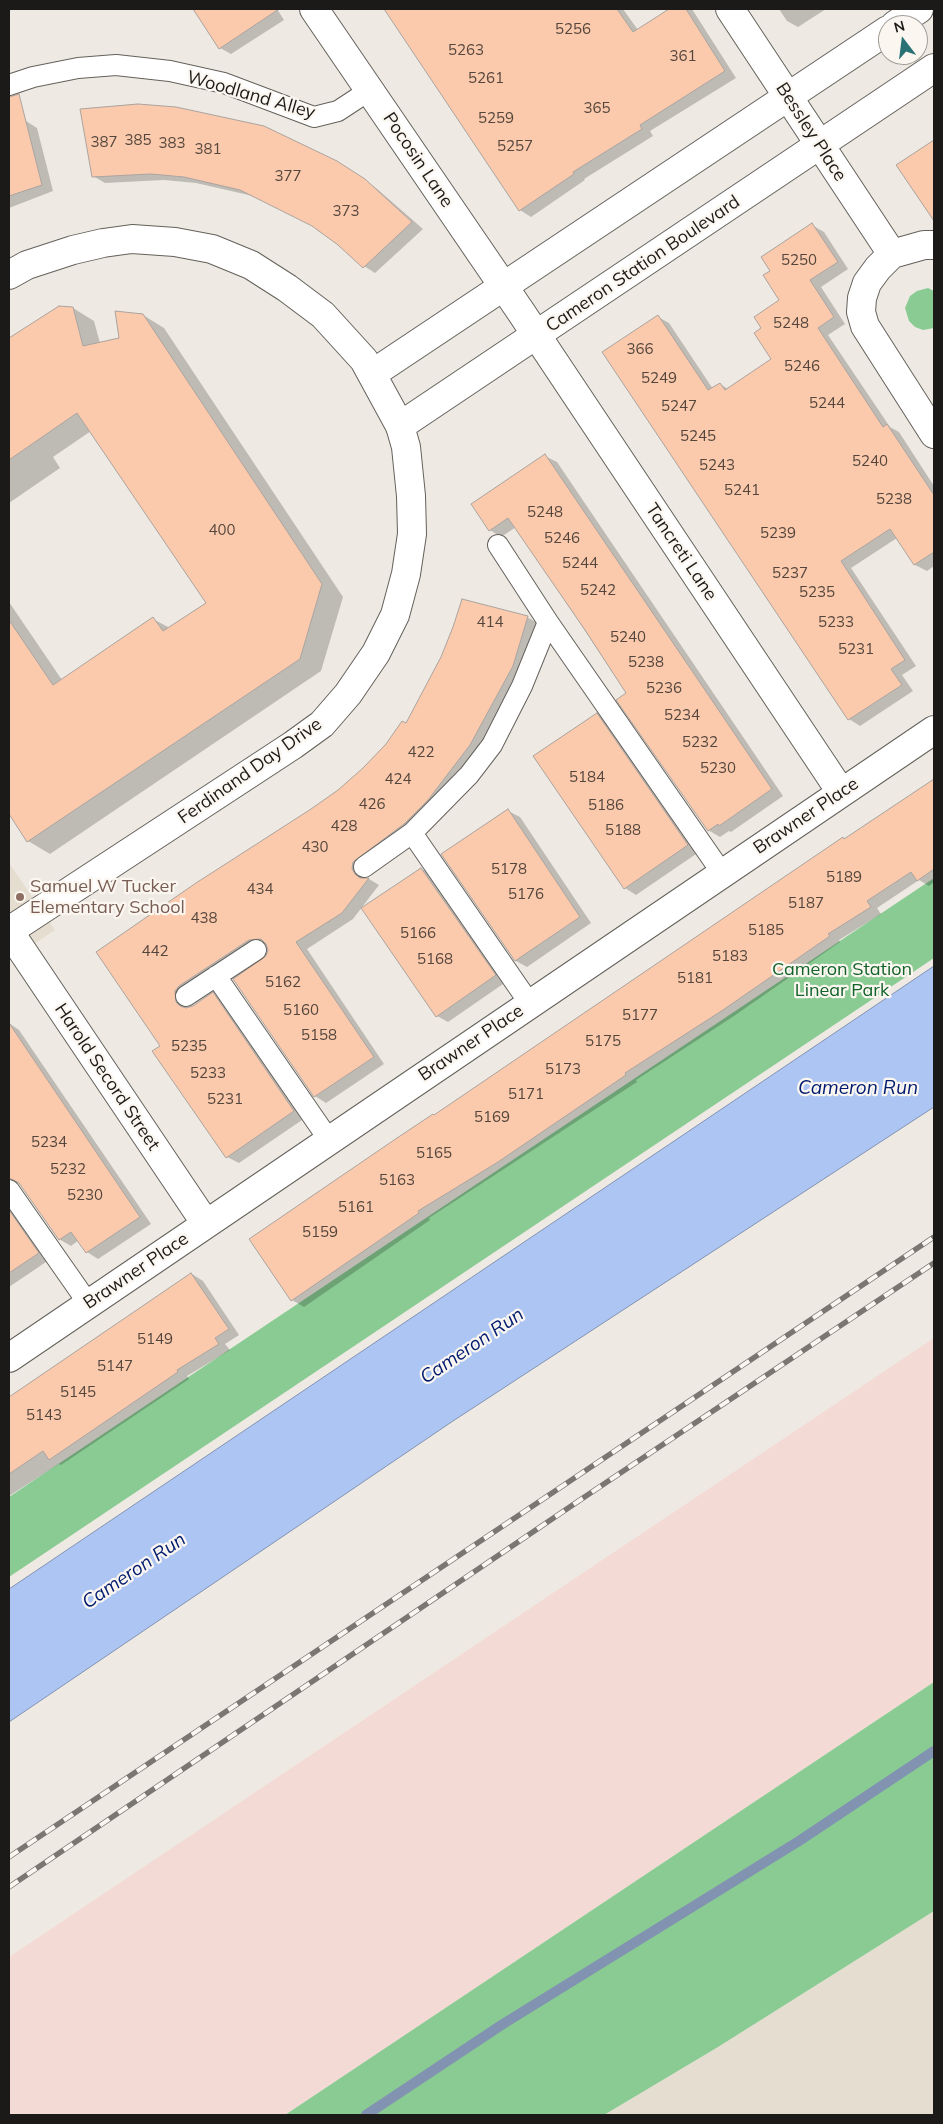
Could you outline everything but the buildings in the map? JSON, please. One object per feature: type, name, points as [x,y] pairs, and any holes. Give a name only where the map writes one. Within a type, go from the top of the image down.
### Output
[{"type":"street","name":"Pocosin Lane","points":[[314,9],[521,312]]},
{"type":"street","name":"Bessley Place","points":[[730,9],[892,254]]},
{"type":"street","points":[[372,374],[878,37]]},
{"type":"street","name":"Cameron Station Boulevard","points":[[400,426],[934,68]]},
{"type":"street","points":[[9,275],[28,265],[73,250],[132,239],[175,242],[212,249],[251,265],[287,288],[323,315],[364,360],[400,426]]},
{"type":"street","points":[[934,245],[924,244],[892,254],[867,283],[862,298],[861,312],[865,326],[934,434]]},
{"type":"street","name":"Tancreti Lane","points":[[521,312],[841,792]]},
{"type":"street","name":"Ferdinand Day Drive","points":[[9,931],[293,745],[322,724],[348,694],[376,653],[395,615],[406,574],[412,534],[411,496],[406,447],[400,426]]},
{"type":"street","name":"Brawner Place","points":[[9,1358],[934,730]]},
{"type":"street","name":"Harold Secord Street","points":[[9,931],[206,1224]]},
{"type":"lane","name":"Woodland Alley","points":[[9,85],[33,77],[78,68],[116,65],[170,71],[224,83],[314,117],[338,111],[370,90]]},
{"type":"lane","points":[[498,545],[548,622],[722,873]]},
{"type":"lane","points":[[364,867],[412,833],[469,775],[492,746],[522,686],[548,622]]},
{"type":"lane","points":[[412,833],[530,1004]]},
{"type":"lane","points":[[186,996],[256,950]]},
{"type":"lane","points":[[216,976],[329,1140]]},
{"type":"lane","points":[[9,1190],[88,1303]]},
{"type":"shaded area","name":"Samuel W Tucker Elementary School","points":[[9,863],[55,930],[9,961]]},
{"type":"shaded area","points":[[934,1338],[934,1682],[285,2115],[9,2115],[9,1957]]},
{"type":"shaded area","points":[[934,1911],[934,2115],[604,2115],[718,2047]]},
{"type":"green space","points":[[928,288],[934,291],[934,328],[923,330],[915,327],[909,321],[905,308],[910,296],[917,291]]},
{"type":"green space","name":"Cameron Station Linear Park","points":[[934,878],[934,958],[9,1577],[9,1497]]},
{"type":"green space","points":[[934,1682],[934,1911],[718,2047],[604,2115],[285,2115]]},
{"type":"water","name":"Cameron Run","points":[[934,966],[934,1107],[453,1421],[9,1722],[9,1589]]},
{"type":"waterway","points":[[366,2115],[503,2024],[799,1841],[934,1751]]},
{"type":"railway","points":[[9,1857],[934,1237]]},
{"type":"railway","points":[[9,1887],[934,1263]]},
{"type":"place","name":"Samuel W Tucker Elementary School","points":[[20,897]]}]
